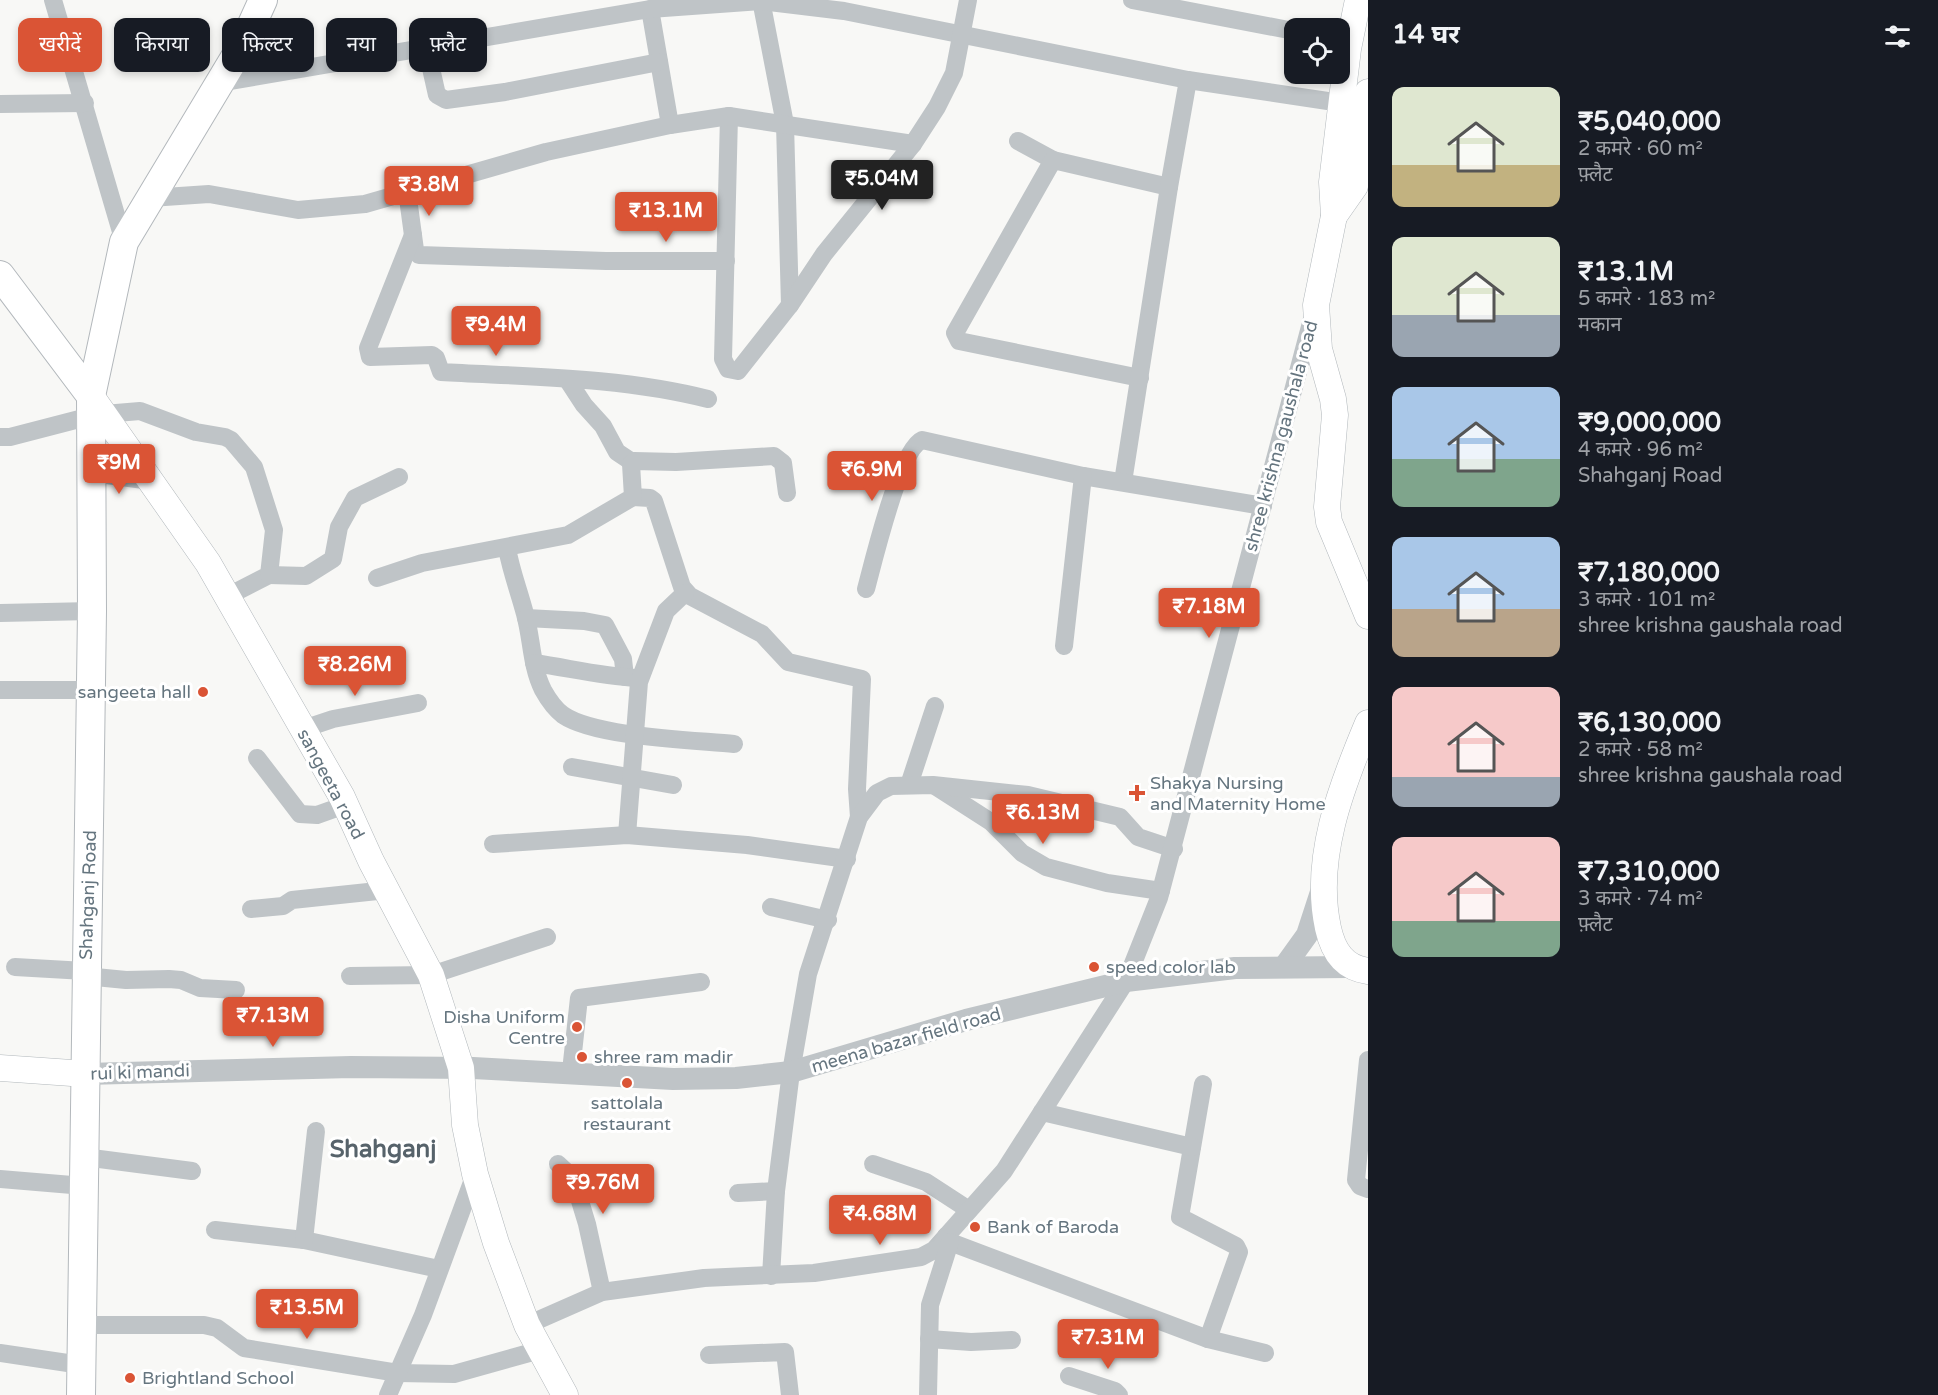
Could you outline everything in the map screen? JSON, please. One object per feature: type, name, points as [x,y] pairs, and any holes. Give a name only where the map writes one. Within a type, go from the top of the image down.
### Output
[{"type":"main road","name":"Shahganj Road","points":[[81,1395],[86,1074],[85,973],[89,925],[92,473],[95,409],[124,242],[243,44],[263,0]]},
{"type":"main road","points":[[1350,25],[1358,0]]},
{"type":"main road","points":[[1342,84],[1332,182],[1334,216],[1316,305],[1319,349],[1333,399],[1335,415],[1327,507],[1329,522],[1368,616]]},
{"type":"main road","points":[[1334,216],[1355,186],[1368,92]]},
{"type":"main road","points":[[0,275],[95,409]]},
{"type":"main road","name":"sangeeta road","points":[[95,409],[151,481],[228,596],[345,805],[431,975],[461,1068],[465,1125],[475,1174],[496,1243],[527,1325],[565,1395]]},
{"type":"main road","points":[[1358,969],[1335,950],[1330,938],[1322,889],[1331,829],[1368,723]]},
{"type":"main road","name":"rui ki mandi","points":[[0,1068],[86,1074]]},
{"type":"street","points":[[52,0],[85,103],[124,242]]},
{"type":"street","points":[[761,0],[785,124],[790,305]]},
{"type":"street","points":[[487,36],[650,9],[761,0],[845,6],[1188,80],[1341,103]]},
{"type":"street","points":[[729,116],[723,359],[728,369],[738,371],[743,368],[790,305],[824,254],[913,144],[947,91],[954,73],[968,0]]},
{"type":"street","points":[[1132,0],[1284,29]]},
{"type":"street","points":[[650,9],[670,125]]},
{"type":"street","points":[[219,83],[247,80],[409,49]]},
{"type":"street","points":[[432,72],[437,95],[446,100],[505,93],[659,62]]},
{"type":"street","points":[[1123,482],[1188,80]]},
{"type":"street","points":[[0,104],[85,103]]},
{"type":"street","points":[[150,198],[209,194],[256,205],[315,210],[365,204],[546,152],[670,125],[729,116],[913,144]]},
{"type":"street","points":[[1018,141],[1053,160],[1169,187]]},
{"type":"street","points":[[1053,160],[956,336],[959,340],[1140,378]]},
{"type":"street","points":[[407,192],[415,250],[419,255],[606,261],[726,261]]},
{"type":"street","points":[[413,235],[368,348],[369,356],[372,358],[432,355],[436,358],[441,372],[567,379],[672,390],[708,399]]},
{"type":"street","name":"shree krishna gaushala road","points":[[527,1325],[602,1292],[704,1278],[771,1276],[890,1263],[921,1257],[948,1239],[969,1210],[1004,1171],[1126,981],[1161,891],[1174,849],[1316,305]]},
{"type":"street","points":[[567,379],[584,405],[603,426],[616,452],[632,462],[774,456],[783,463],[787,493]]},
{"type":"street","points":[[0,436],[10,437],[95,409],[140,411],[196,432],[225,436],[254,467],[274,530],[269,575]]},
{"type":"street","points":[[866,589],[893,492],[919,441],[1083,476],[1263,506]]},
{"type":"street","points":[[632,462],[633,497]]},
{"type":"street","points":[[92,473],[151,481]]},
{"type":"street","points":[[1064,646],[1083,476]]},
{"type":"street","points":[[228,596],[269,575],[306,576],[333,559],[339,527],[355,498],[399,477]]},
{"type":"street","points":[[377,578],[422,563],[568,535],[633,497],[650,498],[654,501],[686,593],[762,634],[788,662],[862,679],[864,687],[857,789],[859,817],[828,920],[808,974],[791,1072],[776,1191],[771,1276]]},
{"type":"street","points":[[507,548],[512,576],[526,618],[534,663],[543,690],[562,714],[588,725],[634,734],[734,744]]},
{"type":"street","points":[[534,663],[575,669],[585,673],[632,678],[646,669],[666,611],[686,593]]},
{"type":"street","points":[[0,613],[92,611]]},
{"type":"street","points":[[526,618],[584,621],[605,625],[632,678],[634,734],[627,835]]},
{"type":"street","points":[[0,690],[91,690]]},
{"type":"street","points":[[303,729],[333,719],[418,704]]},
{"type":"street","points":[[909,785],[935,706]]},
{"type":"street","points":[[256,758],[300,814],[310,816],[345,805]]},
{"type":"street","points":[[572,766],[673,785]]},
{"type":"street","points":[[859,817],[877,793],[891,786],[933,785],[1028,795],[1120,817],[1138,837],[1174,849]]},
{"type":"street","points":[[933,785],[992,822],[1022,853],[1046,867],[1089,879],[1161,891]]},
{"type":"street","points":[[493,844],[627,835],[747,845],[847,859]]},
{"type":"street","points":[[1284,966],[1307,935],[1322,889]]},
{"type":"street","points":[[251,909],[283,906],[292,900],[387,890]]},
{"type":"street","points":[[771,907],[828,920]]},
{"type":"street","points":[[350,976],[431,975],[547,937]]},
{"type":"street","name":"meena bazar field road","points":[[461,1068],[572,1071],[673,1079],[736,1078],[791,1072],[966,1020],[1126,981],[1202,971],[1284,966],[1358,969]]},
{"type":"street","points":[[15,968],[85,973],[126,980],[181,980],[200,988],[236,990]]},
{"type":"street","points":[[572,1071],[579,998],[701,982]]},
{"type":"street","points":[[1368,1060],[1365,1114],[1356,1180],[1360,1186],[1368,1189]]},
{"type":"street","name":"rui ki mandi","points":[[86,1074],[303,1067],[461,1068]]},
{"type":"street","points":[[1203,1084],[1181,1218],[1236,1246],[1239,1252],[1208,1339]]},
{"type":"street","points":[[1042,1112],[1192,1147]]},
{"type":"street","points":[[304,1240],[316,1131]]},
{"type":"street","points":[[84,1157],[192,1171]]},
{"type":"street","points":[[558,1164],[573,1178],[587,1224],[602,1292]]},
{"type":"street","points":[[873,1164],[926,1182],[969,1210]]},
{"type":"street","points":[[388,1395],[423,1315],[475,1174]]},
{"type":"street","points":[[0,1179],[84,1186]]},
{"type":"street","points":[[738,1193],[776,1191]]},
{"type":"street","points":[[214,1230],[304,1240],[439,1269]]},
{"type":"street","points":[[928,1395],[930,1305],[948,1239],[1208,1339],[1265,1353]]},
{"type":"street","points":[[81,1325],[204,1325],[217,1328],[244,1348],[398,1373],[454,1374],[540,1350]]},
{"type":"street","points":[[929,1338],[970,1342],[1012,1340]]},
{"type":"street","points":[[709,1355],[785,1352],[790,1395]]},
{"type":"street","points":[[0,1353],[81,1365]]},
{"type":"street","points":[[1070,1376],[1115,1391],[1119,1395]]},
{"type":"place","name":"sangeeta hall","points":[[203,692]]},
{"type":"place","name":"Shakya Nursing and Maternity Home","points":[[1137,793]]},
{"type":"place","name":"speed color lab","points":[[1094,967]]},
{"type":"place","name":"Disha Uniform Centre","points":[[577,1027]]},
{"type":"place","name":"shree ram madir","points":[[582,1057]]},
{"type":"place","name":"sattolala restaurant","points":[[627,1083]]},
{"type":"place","name":"Bank of Baroda","points":[[975,1227]]},
{"type":"place","name":"Brightland School","points":[[130,1378]]},
{"type":"district","name":"Shahganj","points":[[383,1149]]}]
